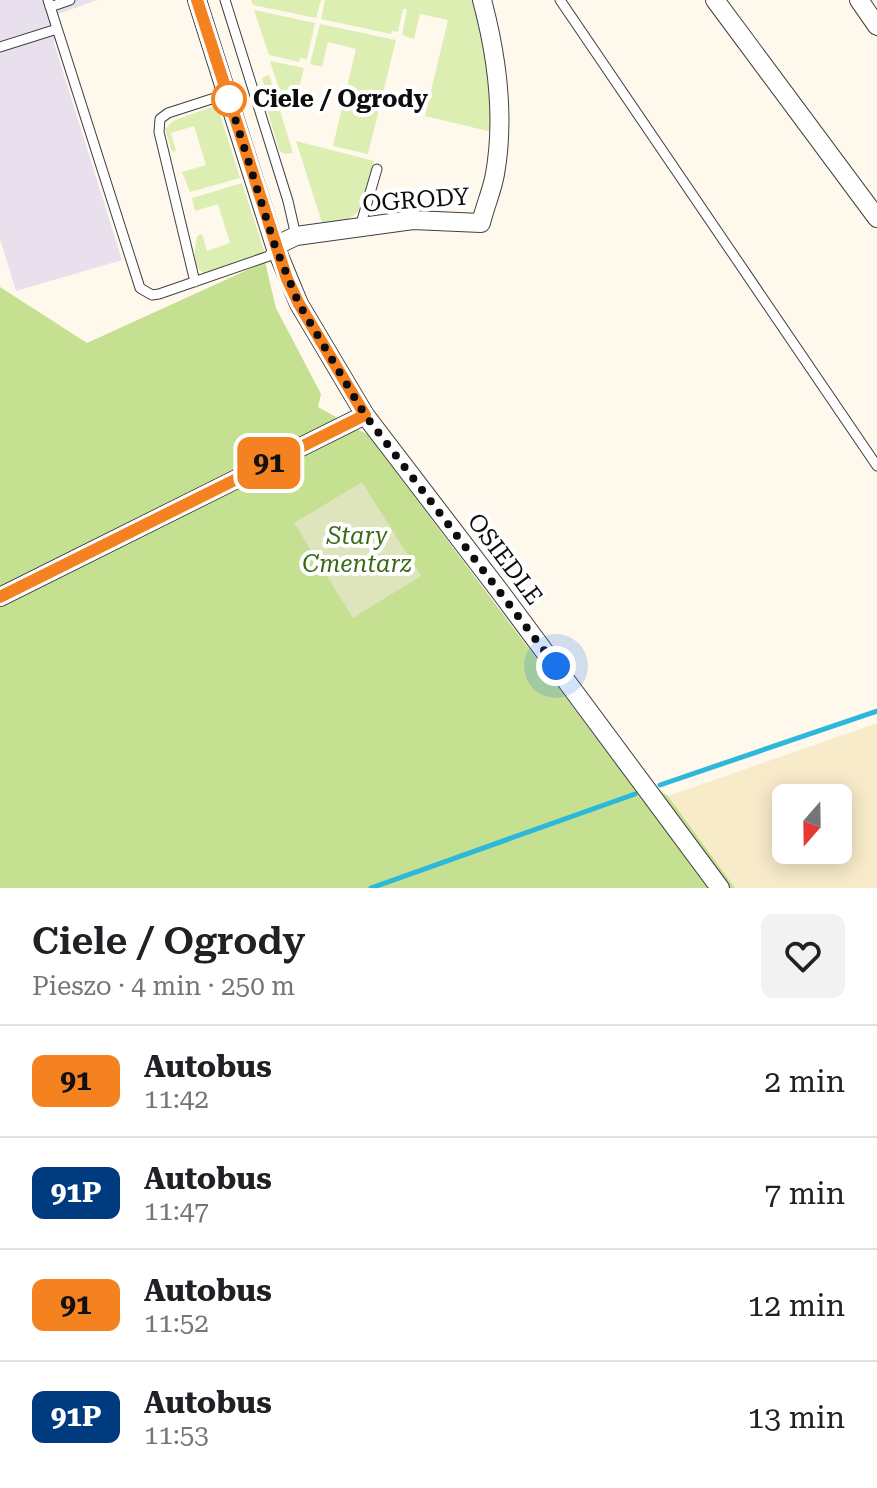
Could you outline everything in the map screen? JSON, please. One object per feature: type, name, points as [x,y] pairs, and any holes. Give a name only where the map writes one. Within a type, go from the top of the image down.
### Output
[{"type":"street","name":"OSIEDLE","points":[[197,0],[275,246],[299,304],[365,415],[720,888]]},
{"type":"street","name":"OGRODY","points":[[275,246],[296,236],[413,220],[481,223],[494,180],[500,119],[490,30],[482,0]]},
{"type":"street","points":[[715,0],[877,218]]},
{"type":"street","points":[[859,0],[877,26]]},
{"type":"street","points":[[0,597],[365,415]]},
{"type":"lane","points":[[70,0],[49,3],[140,288],[152,295],[159,294],[269,256],[275,246]]},
{"type":"lane","points":[[225,0],[288,201],[296,236]]},
{"type":"lane","points":[[560,0],[877,466]]},
{"type":"lane","points":[[0,47],[57,29]]},
{"type":"lane","points":[[195,282],[159,132],[160,119],[168,113],[227,94]]},
{"type":"lane","points":[[360,227],[377,169]]},
{"type":"shaded area","points":[[0,0],[97,0],[58,14],[54,43],[122,260],[16,291],[0,239]]},
{"type":"shaded area","points":[[877,723],[877,888],[735,888],[668,796]]},
{"type":"green space","points":[[251,0],[321,0],[316,18],[253,5]]},
{"type":"green space","points":[[325,0],[476,0],[490,74],[492,132],[425,116],[448,20],[420,14],[414,39],[402,35],[407,9],[403,9],[398,32],[392,31],[391,34],[321,19]]},
{"type":"green space","points":[[254,10],[315,23],[307,59],[300,58],[299,62],[269,55]]},
{"type":"green space","points":[[320,24],[396,40],[368,154],[333,146],[356,49],[328,42],[322,67],[310,64]]},
{"type":"green space","points":[[270,61],[304,68],[296,101],[282,98]]},
{"type":"green space","points":[[269,75],[293,153],[284,154],[279,150],[265,102],[269,101],[262,78]]},
{"type":"green space","points":[[217,105],[240,178],[190,192],[182,172],[206,165],[194,126],[171,133],[176,151],[172,152],[165,129],[173,121]]},
{"type":"green space","points":[[296,141],[374,161],[366,197],[357,213],[349,219],[323,226]]},
{"type":"green space","points":[[242,183],[265,253],[205,274],[195,262],[197,236],[202,234],[207,251],[230,243],[218,204],[195,211],[192,198]]},
{"type":"green space","points":[[265,262],[276,308],[321,394],[318,407],[368,435],[615,763],[668,796],[735,888],[0,888],[0,287],[87,343]]},
{"type":"green space","name":"Stary Cmentarz","points":[[362,482],[421,576],[353,618],[294,523]]},
{"type":"waterway","points":[[660,785],[877,711]]},
{"type":"waterway","points":[[371,888],[635,794]]},
{"type":"bus line","name":"91","points":[[0,597],[365,415],[287,279],[197,0]]},
{"type":"place","name":"Ciele / Ogrody","points":[[229,99]]},
{"type":"route","points":[[229,99],[228,96],[275,246],[299,304],[365,415],[556,666]]}]
